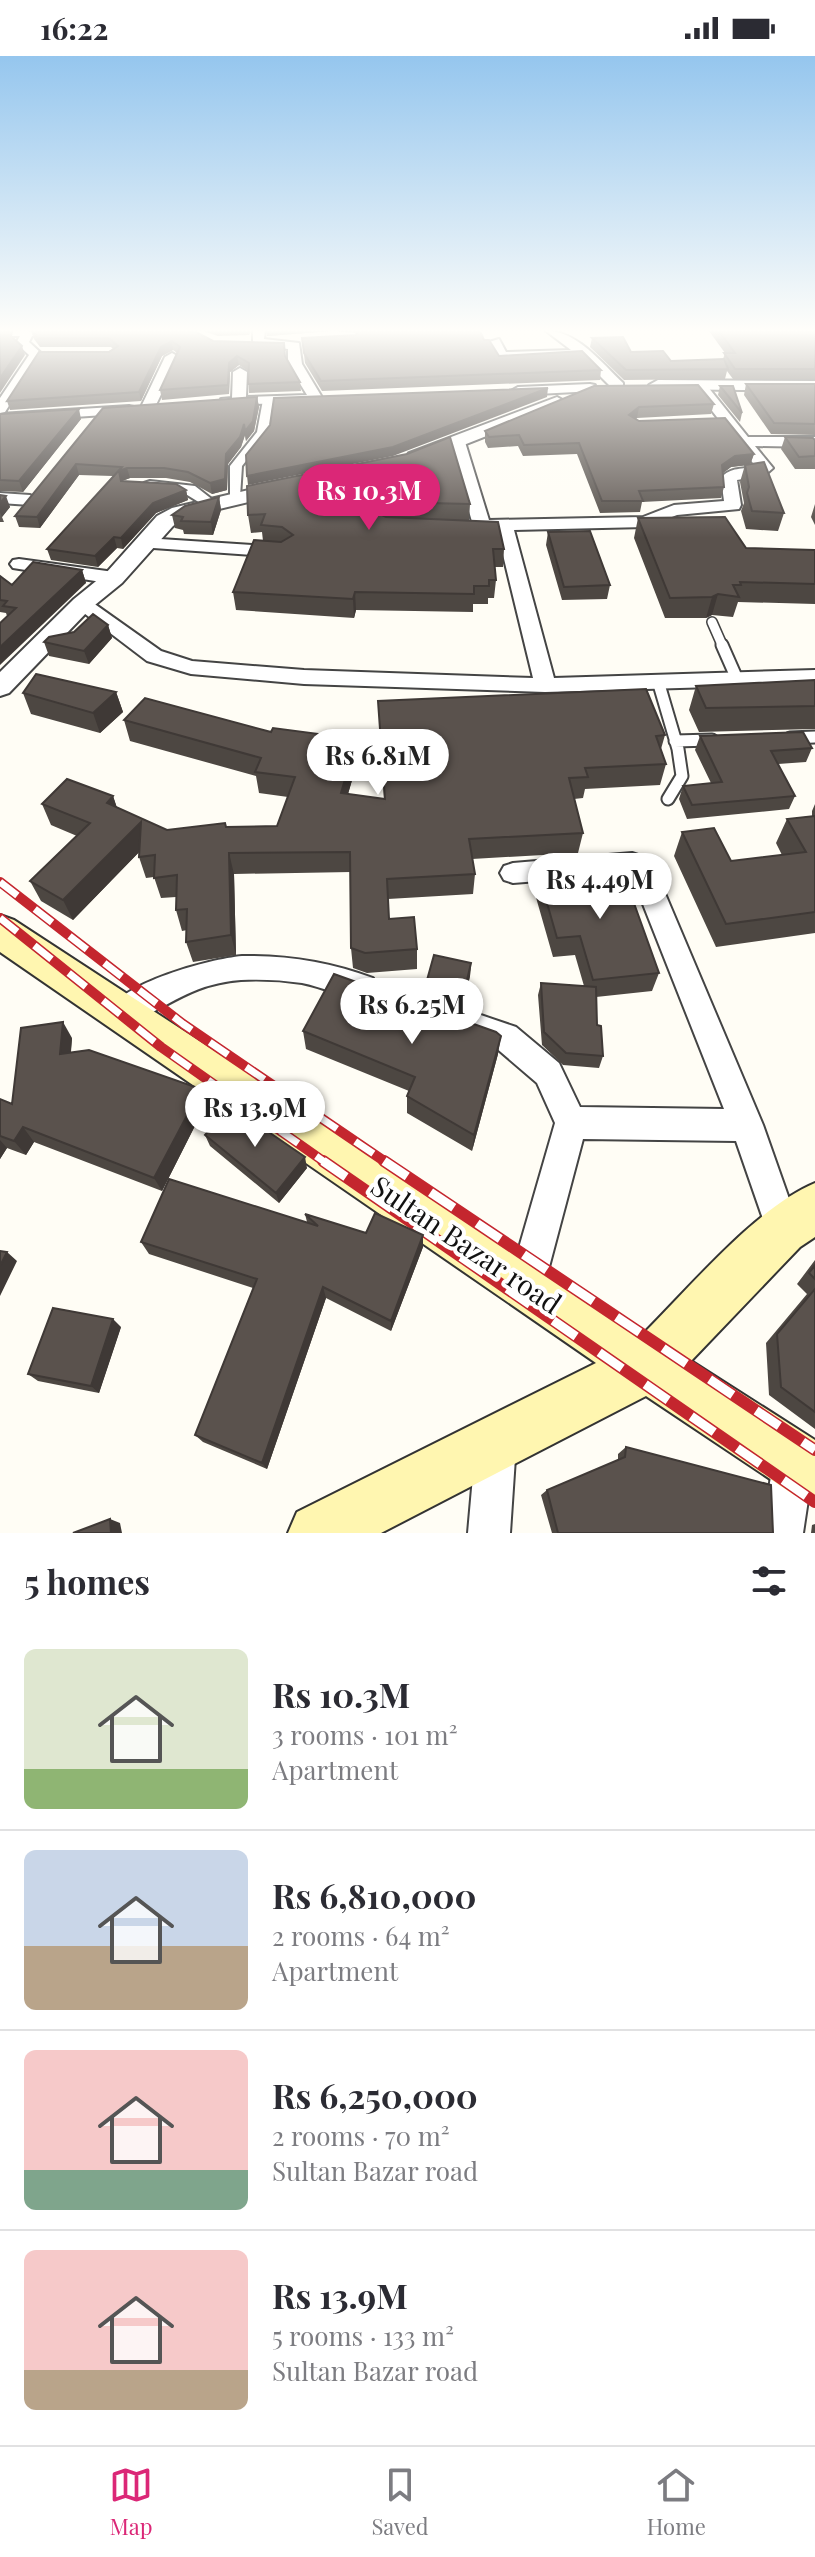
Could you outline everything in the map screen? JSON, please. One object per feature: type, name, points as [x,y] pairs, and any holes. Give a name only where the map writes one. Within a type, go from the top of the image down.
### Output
[{"type":"main road","name":"Sultan Bazar road","points":[[0,931],[526,1286],[805,1467]]},
{"type":"main road","points":[[318,1533],[650,1365],[799,1218]]},
{"type":"street","points":[[0,418],[94,419],[155,409],[158,400]]},
{"type":"street","points":[[234,497],[236,466],[263,432],[268,400]]},
{"type":"street","points":[[209,404],[272,400]]},
{"type":"street","points":[[399,464],[561,400]]},
{"type":"street","points":[[457,442],[473,527],[646,522],[674,510],[733,505],[729,478],[765,468],[719,422],[707,400]]},
{"type":"street","points":[[740,441],[815,442]]},
{"type":"street","points":[[3,681],[82,604],[114,578],[145,543],[179,512],[309,482]]},
{"type":"street","points":[[130,486],[186,487],[195,490],[210,504]]},
{"type":"street","points":[[0,498],[35,494],[13,519]]},
{"type":"street","points":[[504,525],[545,685]]},
{"type":"street","points":[[145,543],[283,552]]},
{"type":"street","points":[[19,564],[114,578]]},
{"type":"street","points":[[82,604],[154,656],[191,667],[304,677],[545,685],[815,677]]},
{"type":"street","points":[[513,873],[632,863],[648,884],[747,1125],[799,1218]]},
{"type":"street","points":[[122,1013],[197,975],[272,965],[329,975],[388,995]]},
{"type":"street","points":[[447,1016],[505,1037],[548,1073],[571,1123],[526,1286]]},
{"type":"street","points":[[571,1123],[747,1125]]},
{"type":"street","points":[[489,1533],[496,1443]]},
{"type":"street","points":[[782,1533],[805,1467]]},
{"type":"lane","points":[[712,622],[737,679]]},
{"type":"lane","points":[[658,681],[682,776],[668,799]]},
{"type":"lane","points":[[784,738],[815,737]]},
{"type":"lane","points":[[675,741],[722,740]]},
{"type":"building","points":[[257,400],[253,421],[245,431],[244,424],[240,437],[226,454],[225,479],[210,483],[188,472],[164,468],[127,468],[119,471],[121,481],[176,484],[186,490],[153,503],[121,538],[114,537],[95,556],[47,549],[122,467],[76,464],[37,517],[15,516],[103,408]]},
{"type":"building","points":[[274,400],[517,400],[393,447],[247,476],[246,455],[270,425]]},
{"type":"building","points":[[560,400],[711,400],[714,404],[639,407],[629,415],[639,421],[725,418],[754,454],[735,456],[722,465],[724,487],[639,491],[643,501],[602,501],[579,443],[524,445],[519,435],[489,437],[485,431]]},
{"type":"building","points":[[731,400],[738,400],[742,413]]},
{"type":"building","points":[[757,400],[815,400],[815,424],[774,423]]},
{"type":"building","points":[[79,409],[19,481],[0,480],[0,414]]},
{"type":"building","points":[[450,437],[470,504],[386,502],[374,511],[386,517],[498,522],[504,549],[493,549],[496,580],[489,580],[489,586],[474,586],[474,594],[355,592],[353,599],[233,592],[254,540],[281,542],[293,535],[282,527],[261,525],[265,514],[248,515],[247,486],[407,454]]},
{"type":"building","points":[[785,437],[813,438],[815,456],[799,457]]},
{"type":"building","points":[[764,462],[784,513],[752,511],[745,465]]},
{"type":"building","points":[[219,497],[211,522],[181,521],[183,517],[172,515],[185,506]]},
{"type":"building","points":[[725,517],[746,548],[815,550],[815,584],[740,582],[741,585],[733,585],[739,597],[718,594],[712,597],[670,598],[638,518]]},
{"type":"building","points":[[590,531],[610,585],[564,587],[548,532]]},
{"type":"building","points":[[33,562],[82,570],[0,647],[0,623],[16,608],[3,606],[7,601],[0,600],[0,576],[12,585]]},
{"type":"building","points":[[93,614],[108,625],[84,651],[44,642],[49,637],[74,632]]},
{"type":"building","points":[[36,674],[116,692],[93,713],[23,693]]},
{"type":"building","points":[[815,680],[815,706],[706,708],[696,686]]},
{"type":"building","points":[[646,689],[665,735],[656,736],[666,764],[585,768],[588,777],[569,778],[583,833],[469,839],[475,874],[387,879],[389,919],[414,917],[417,949],[365,953],[351,948],[350,852],[229,853],[231,935],[186,942],[187,909],[176,910],[177,875],[154,878],[155,855],[139,857],[141,822],[63,900],[30,881],[90,823],[42,804],[67,779],[113,796],[107,803],[167,830],[225,823],[226,827],[277,826],[295,777],[255,772],[261,758],[124,720],[145,698],[271,732],[273,728],[357,739],[341,793],[385,799],[378,701]]},
{"type":"building","points":[[803,732],[812,748],[771,751],[795,796],[692,805],[683,786],[722,782],[700,736]]},
{"type":"building","points":[[815,816],[815,912],[726,924],[682,832],[714,828],[731,861],[806,852],[787,819]]},
{"type":"building","points":[[621,867],[659,973],[593,980],[580,936],[557,938],[539,875]]},
{"type":"building","points":[[434,955],[471,963],[464,993],[427,980]]},
{"type":"building","points":[[334,974],[501,1036],[474,1135],[407,1096],[415,1077],[303,1031]]},
{"type":"building","points":[[541,983],[596,987],[597,1025],[601,1026],[603,1056],[566,1053],[544,1032]]},
{"type":"building","points":[[63,1022],[60,1054],[89,1050],[201,1089],[154,1178],[23,1127],[14,1141],[0,1136],[0,1099],[12,1104],[21,1028]]},
{"type":"building","points":[[231,1106],[305,1157],[276,1193],[205,1135]]},
{"type":"building","points":[[169,1179],[318,1226],[305,1214],[366,1233],[375,1213],[423,1235],[391,1321],[323,1287],[262,1463],[195,1435],[257,1279],[141,1242]]},
{"type":"building","points":[[0,1251],[7,1252],[0,1266]]},
{"type":"building","points":[[815,1265],[815,1279],[809,1273]]},
{"type":"building","points":[[815,1289],[815,1412],[781,1387],[777,1334]]},
{"type":"building","points":[[53,1308],[113,1319],[91,1386],[28,1374]]},
{"type":"building","points":[[626,1447],[771,1485],[773,1533],[558,1533],[547,1490],[625,1457]]},
{"type":"building","points":[[110,1519],[111,1533],[73,1533]]},
{"type":"railway","points":[[0,882],[183,1024],[387,1163]]},
{"type":"railway","points":[[0,918],[161,1047],[326,1163]]},
{"type":"railway","points":[[323,1161],[815,1502]]},
{"type":"railway","points":[[384,1161],[815,1450]]}]
